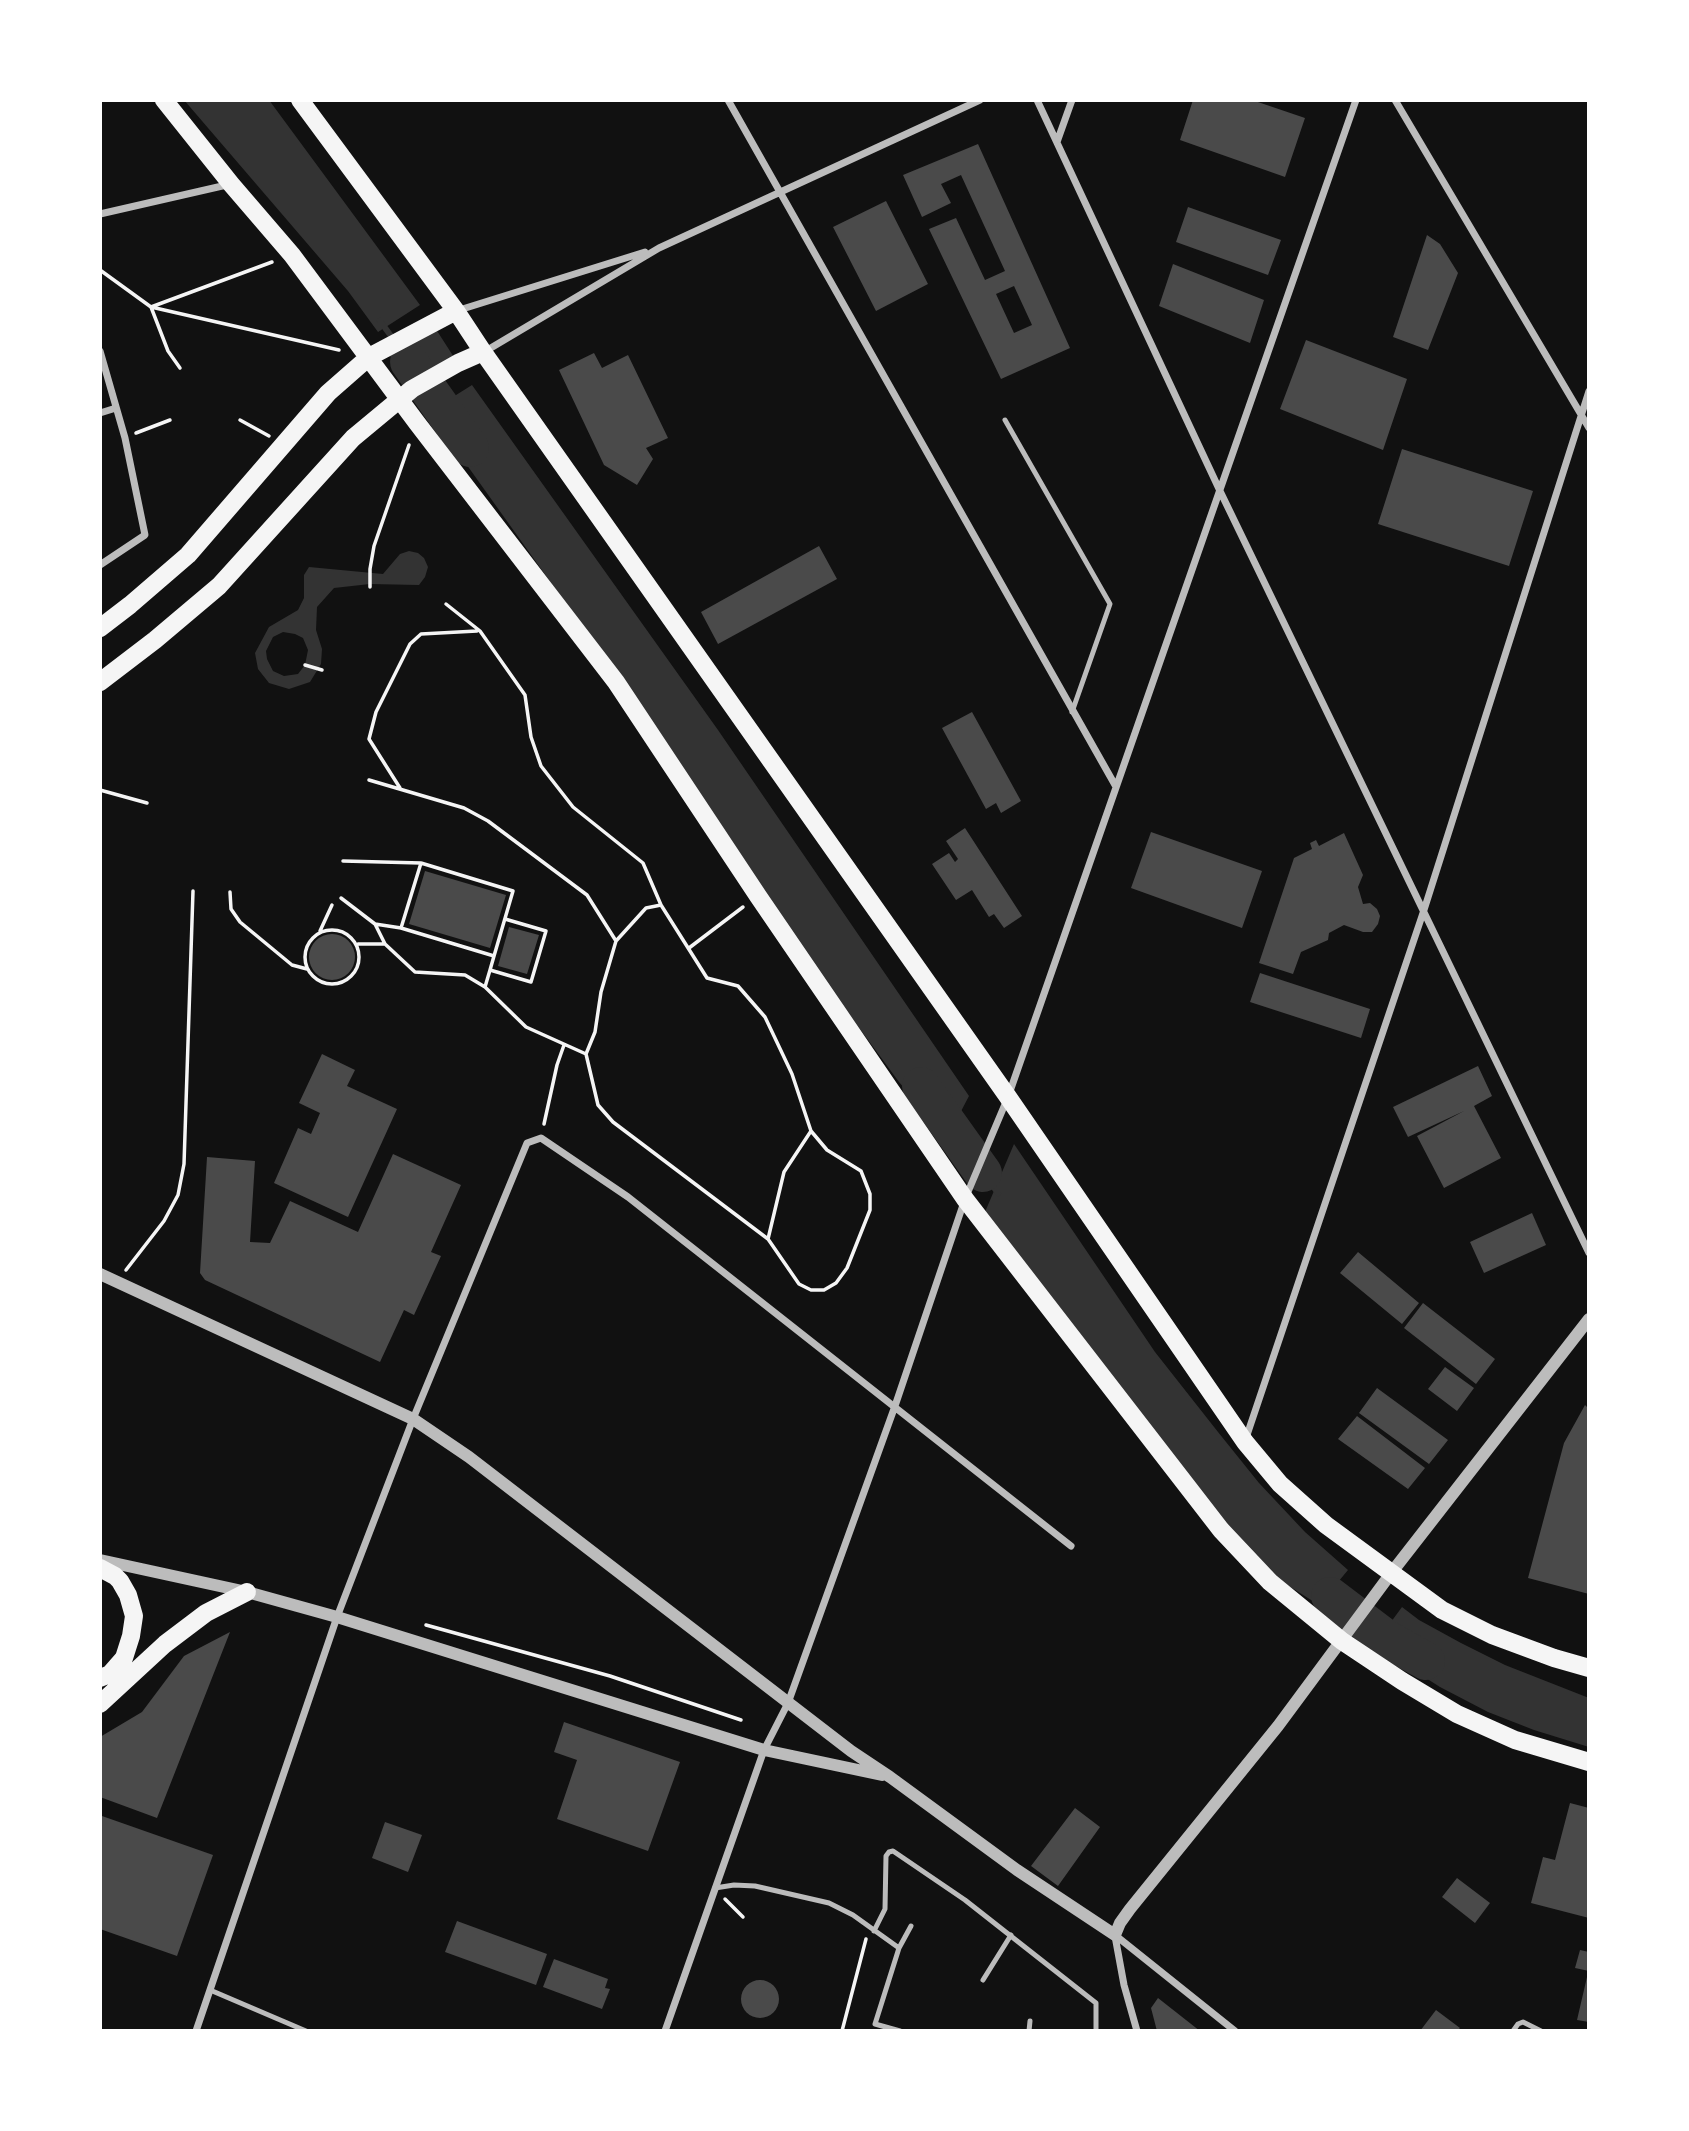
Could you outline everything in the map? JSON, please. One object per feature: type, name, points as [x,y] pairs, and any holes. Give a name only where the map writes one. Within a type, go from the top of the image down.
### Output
[{"type":"main road","points":[[164,100],[292,255],[369,357],[405,394],[417,424],[616,682],[758,896],[968,1192],[1221,1531],[1270,1582],[1346,1635],[1402,1681],[1457,1714],[1515,1740],[1589,1762]]},
{"type":"main road","points":[[300,100],[456,310],[1245,1442],[1280,1484],[1326,1525],[1442,1610],[1492,1635],[1553,1658],[1589,1668]]},
{"type":"main road","points":[[100,628],[188,555],[328,393],[369,357],[456,310]]},
{"type":"main road","points":[[100,682],[219,586],[353,438],[405,394],[458,363],[483,352]]},
{"type":"main road","points":[[100,1568],[120,1581],[128,1595],[134,1616],[124,1658],[110,1674],[100,1678]]},
{"type":"main road","points":[[100,1704],[165,1644],[206,1613],[247,1592]]},
{"type":"street","points":[[728,100],[1115,785]]},
{"type":"street","points":[[483,352],[659,248],[980,100]]},
{"type":"street","points":[[1037,100],[1220,491],[1589,1253]]},
{"type":"street","points":[[1057,142],[1072,100]]},
{"type":"street","points":[[665,2031],[764,1749],[789,1703],[968,1192],[1007,1097],[1356,100]]},
{"type":"street","points":[[1395,100],[1589,428]]},
{"type":"street","points":[[100,214],[232,184]]},
{"type":"street","points":[[456,310],[659,248]]},
{"type":"street","points":[[100,351],[125,438],[145,535],[100,565]]},
{"type":"street","points":[[1245,1442],[1424,910],[1589,391]]},
{"type":"street","points":[[100,412],[116,408]]},
{"type":"street","points":[[195,2031],[338,1617],[413,1419],[527,1143],[541,1138],[628,1198],[1071,1546]]},
{"type":"street","points":[[100,1274],[413,1419],[469,1457],[850,1751],[1017,1870],[1115,1935],[1235,2031]]},
{"type":"street","points":[[1137,2031],[1124,1985],[1115,1935],[1120,1923],[1278,1726],[1392,1572],[1589,1319]]},
{"type":"street","points":[[100,1560],[247,1592],[338,1617],[764,1749],[890,1777]]},
{"type":"lane","points":[[1005,420],[1110,604],[1072,712]]},
{"type":"lane","points":[[872,1929],[886,1909],[886,1856],[893,1851],[951,1890],[1096,2003],[1096,2031]]},
{"type":"lane","points":[[714,1888],[755,1886],[829,1903],[853,1915],[899,1948]]},
{"type":"lane","points":[[900,2031],[875,2024],[899,1948],[911,1926]]},
{"type":"lane","points":[[983,1980],[1011,1935]]},
{"type":"lane","points":[[210,1990],[306,2031]]},
{"type":"lane","points":[[1029,2031],[1030,2021]]},
{"type":"lane","points":[[1513,2031],[1523,2022],[1541,2031]]},
{"type":"path","points":[[151,307],[292,255]]},
{"type":"path","points":[[100,270],[151,307],[369,357]]},
{"type":"path","points":[[151,307],[168,351],[180,368]]},
{"type":"path","points":[[125,438],[170,419]]},
{"type":"path","points":[[240,420],[283,444]]},
{"type":"path","points":[[370,587],[374,546],[417,424]]},
{"type":"path","points":[[446,604],[480,631],[525,695],[531,737],[541,766],[573,807],[643,863],[661,905],[707,978],[738,986],[765,1017],[792,1074],[811,1131],[827,1150],[861,1171],[870,1194],[870,1210],[847,1268],[835,1283],[824,1290],[811,1290],[799,1284],[768,1239],[613,1122],[598,1105],[586,1054],[595,1032],[601,992],[616,941],[646,908],[661,905]]},
{"type":"path","points":[[400,788],[369,739],[376,712],[410,644],[421,634],[480,631]]},
{"type":"path","points":[[306,665],[321,669]]},
{"type":"path","points":[[369,780],[464,808],[488,821],[587,895],[616,941]]},
{"type":"path","points":[[100,790],[147,803]]},
{"type":"path","points":[[343,861],[421,863],[513,891],[485,987]]},
{"type":"path","points":[[401,928],[421,863]]},
{"type":"path","points":[[116,1282],[164,1221],[178,1195],[184,1164],[193,891]]},
{"type":"path","points":[[230,892],[231,909],[240,922],[292,965],[307,969]]},
{"type":"path","points":[[689,948],[758,896]]},
{"type":"path","points":[[341,898],[375,924],[384,944],[415,972],[465,975],[485,987],[526,1027],[586,1054]]},
{"type":"path","points":[[332,905],[320,931],[306,947],[307,969],[314,978],[323,983],[334,985],[344,982],[353,976],[359,967],[358,944]]},
{"type":"path","points":[[490,970],[531,982],[546,931],[505,919]]},
{"type":"path","points":[[375,924],[401,928],[494,956]]},
{"type":"path","points":[[320,931],[343,931],[358,944],[384,944]]},
{"type":"path","points":[[541,1138],[564,1045]]},
{"type":"path","points":[[768,1239],[784,1172],[811,1131]]},
{"type":"path","points":[[714,1888],[743,1917]]},
{"type":"path","points":[[842,2031],[872,1929]]},
{"type":"shaded area","points":[[184,100],[269,100],[420,305],[378,332],[348,291]]},
{"type":"shaded area","points":[[432,323],[457,362],[412,388],[385,349]]},
{"type":"shaded area","points":[[472,385],[718,730],[969,1096],[947,1138],[899,1082],[812,964],[654,727],[429,412]]},
{"type":"shaded area","points":[[409,551],[424,558],[428,567],[419,585],[370,584],[334,588],[317,607],[316,630],[322,649],[321,664],[310,682],[289,689],[269,683],[258,669],[255,653],[269,627],[298,610],[304,598],[304,575],[309,567],[383,574],[400,554]],"holes":[[[283,632],[303,638],[308,650],[305,665],[298,674],[284,676],[273,671],[266,651],[273,637]]]},
{"type":"shaded area","points":[[1014,1144],[1155,1352],[1259,1483],[1305,1532],[1348,1570],[1319,1605],[1281,1581],[1215,1512],[985,1212]]},
{"type":"shaded area","points":[[1402,1607],[1419,1620],[1505,1665],[1589,1698],[1589,1747],[1488,1712],[1440,1687],[1374,1645]]},
{"type":"building","points":[[1193,100],[1252,100],[1305,118],[1285,177],[1180,140]]},
{"type":"building","points":[[978,144],[1070,348],[1001,379],[929,229],[956,218],[985,280],[1005,271],[961,175],[941,184],[951,203],[922,217],[903,175]],"holes":[[[1014,286],[1032,325],[1014,333],[996,294]]]},
{"type":"building","points":[[886,201],[928,284],[876,311],[833,227]]},
{"type":"building","points":[[1188,207],[1281,240],[1268,275],[1176,242]]},
{"type":"building","points":[[1427,235],[1440,244],[1458,273],[1428,350],[1393,337]]},
{"type":"building","points":[[1173,264],[1264,300],[1250,343],[1159,306]]},
{"type":"building","points":[[1306,340],[1407,379],[1383,450],[1280,409]]},
{"type":"building","points":[[594,353],[602,368],[628,355],[668,438],[646,448],[653,459],[637,485],[604,465],[559,370]]},
{"type":"building","points":[[1402,449],[1533,491],[1509,566],[1378,524]]},
{"type":"building","points":[[819,546],[837,579],[718,644],[701,612]]},
{"type":"building","points":[[972,712],[1021,801],[1001,813],[996,803],[986,809],[942,728]]},
{"type":"building","points":[[965,828],[1022,916],[1004,928],[994,914],[989,917],[972,890],[956,900],[932,864],[949,853],[955,862],[958,859],[946,841]]},
{"type":"building","points":[[1151,832],[1262,871],[1242,928],[1131,888]]},
{"type":"building","points":[[1344,833],[1363,875],[1358,887],[1363,904],[1370,903],[1377,909],[1380,916],[1378,924],[1372,932],[1363,932],[1344,925],[1329,933],[1328,940],[1301,952],[1293,974],[1259,963],[1294,858],[1312,849],[1310,843],[1316,840],[1319,846]]},
{"type":"building","points":[[425,871],[506,895],[490,948],[409,924]]},
{"type":"building","points":[[509,927],[539,935],[527,974],[498,966]]},
{"type":"building","points":[[332,934],[348,941],[355,957],[348,973],[332,980],[316,973],[309,957],[316,941]]},
{"type":"building","points":[[1260,973],[1370,1009],[1361,1038],[1250,1002]]},
{"type":"building","points":[[322,1054],[355,1070],[347,1086],[397,1109],[348,1217],[274,1183],[298,1128],[311,1134],[320,1113],[299,1103]]},
{"type":"building","points":[[1478,1066],[1492,1096],[1474,1106],[1501,1158],[1444,1188],[1417,1136],[1464,1111],[1408,1137],[1393,1107]]},
{"type":"building","points":[[393,1154],[461,1185],[431,1252],[441,1256],[414,1315],[404,1310],[380,1362],[205,1280],[200,1273],[207,1157],[255,1161],[250,1242],[270,1243],[290,1201],[358,1232]]},
{"type":"building","points":[[1532,1213],[1546,1245],[1484,1273],[1470,1242]]},
{"type":"building","points":[[1358,1252],[1419,1303],[1402,1324],[1340,1273]]},
{"type":"building","points":[[1423,1303],[1495,1359],[1476,1384],[1404,1328]]},
{"type":"building","points":[[1445,1367],[1474,1388],[1457,1411],[1428,1389]]},
{"type":"building","points":[[1377,1388],[1448,1440],[1429,1464],[1359,1413]]},
{"type":"building","points":[[1585,1405],[1589,1409],[1589,1594],[1528,1578],[1564,1443]]},
{"type":"building","points":[[1357,1416],[1425,1468],[1408,1489],[1338,1439]]},
{"type":"building","points":[[230,1632],[157,1818],[100,1797],[100,1737],[142,1712],[184,1656]]},
{"type":"building","points":[[564,1722],[680,1762],[648,1851],[557,1819],[577,1760],[554,1752]]},
{"type":"building","points":[[1570,1803],[1589,1808],[1589,1918],[1531,1903],[1543,1857],[1555,1860]]},
{"type":"building","points":[[1075,1808],[1100,1827],[1058,1886],[1031,1866]]},
{"type":"building","points":[[102,1816],[213,1855],[177,1956],[100,1929]]},
{"type":"building","points":[[385,1822],[422,1835],[408,1872],[372,1858]]},
{"type":"building","points":[[1457,1878],[1490,1903],[1475,1923],[1442,1897]]},
{"type":"building","points":[[457,1921],[547,1954],[536,1985],[445,1952]]},
{"type":"building","points":[[1580,1950],[1589,1952],[1589,1971],[1575,1968]]},
{"type":"building","points":[[554,1959],[608,1979],[605,1988],[610,1989],[602,2009],[543,1987]]},
{"type":"building","points":[[1589,1977],[1589,2022],[1577,2020]]},
{"type":"building","points":[[760,1980],[773,1986],[779,1999],[773,2012],[760,2018],[747,2012],[741,1999],[747,1986]]},
{"type":"building","points":[[1158,1998],[1200,2031],[1157,2031],[1151,2008]]},
{"type":"building","points":[[1436,2010],[1460,2028],[1457,2031],[1420,2031]]},
{"type":"waterway","points":[[380,321],[394,340]]},
{"type":"waterway","points":[[409,362],[470,448]]},
{"type":"waterway","points":[[921,1086],[983,1173]]},
{"type":"waterway","points":[[983,1173],[998,1193]]},
{"type":"waterway","points":[[1330,1596],[1388,1640],[1426,1661]]}]
